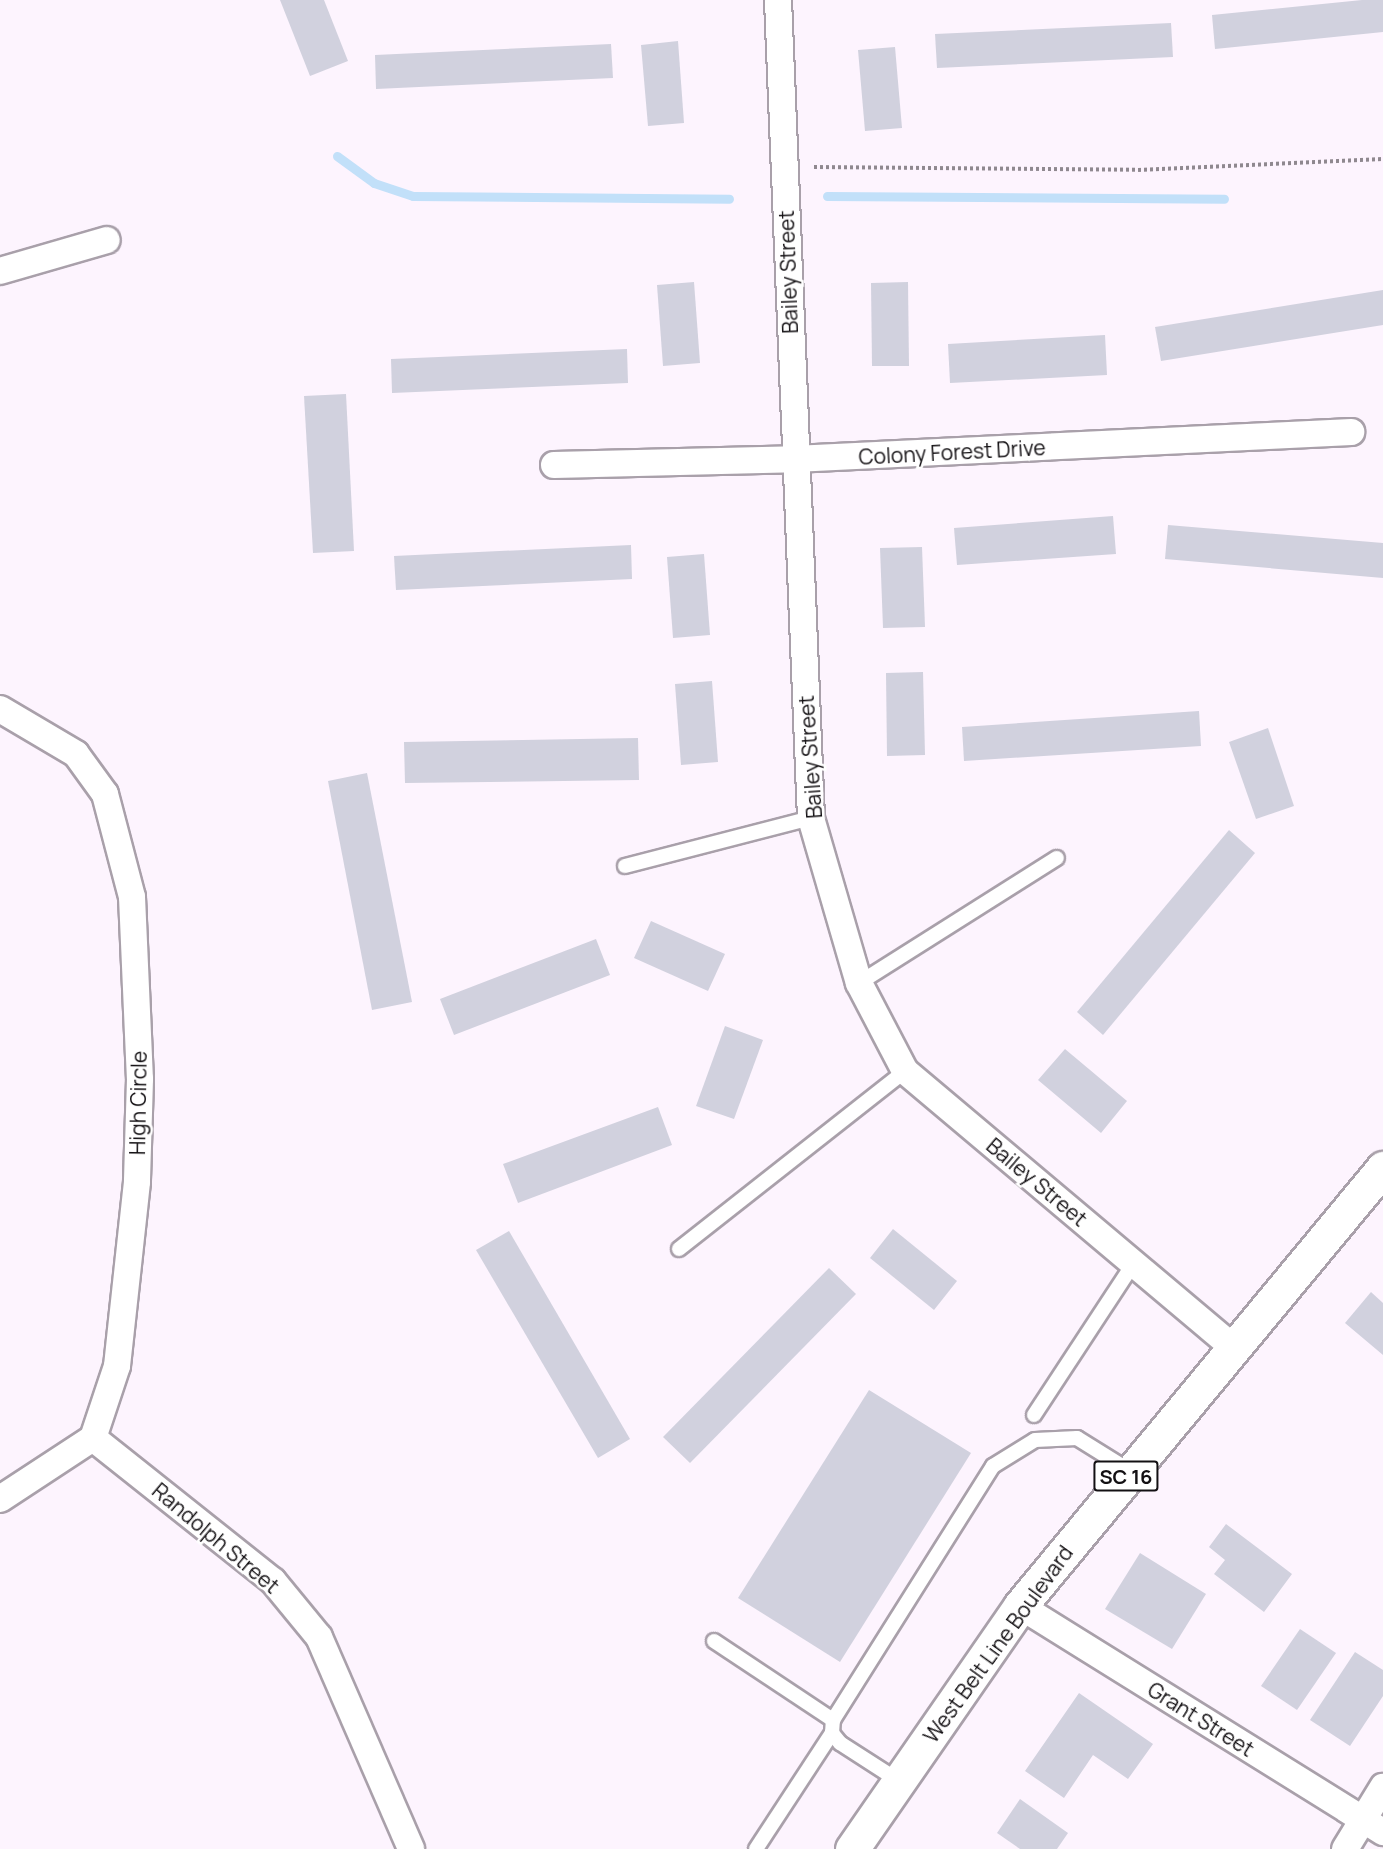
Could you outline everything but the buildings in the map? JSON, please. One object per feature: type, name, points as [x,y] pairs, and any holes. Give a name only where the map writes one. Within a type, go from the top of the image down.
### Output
[{"type":"main road","name":"West Belt Line Boulevard","points":[[852,1849],[1020,1606],[1231,1346],[1383,1167]]},
{"type":"street","name":"Bailey Street","points":[[778,0],[794,459],[811,818],[859,983],[905,1071],[1231,1346]]},
{"type":"street","points":[[0,271],[107,240]]},
{"type":"street","name":"Colony Forest Drive","points":[[554,465],[794,459],[1351,432]]},
{"type":"street","name":"High Circle","points":[[0,710],[76,754],[105,794],[132,897],[140,1079],[137,1182],[117,1366],[93,1438]]},
{"type":"street","points":[[0,1499],[93,1438]]},
{"type":"street","name":"Randolph Street","points":[[93,1438],[273,1581],[319,1637],[411,1849]]},
{"type":"street","name":"Grant Street","points":[[1020,1606],[1373,1826]]},
{"type":"street","points":[[1345,1849],[1373,1826],[1383,1787]]},
{"type":"lane","points":[[626,866],[811,818]]},
{"type":"lane","points":[[859,983],[1057,858]]},
{"type":"lane","points":[[679,1249],[905,1071]]},
{"type":"lane","points":[[1034,1415],[1133,1264]]},
{"type":"lane","points":[[756,1849],[993,1466],[1035,1440],[1077,1438],[1130,1471]]},
{"type":"lane","points":[[714,1641],[833,1727],[840,1743],[899,1782]]},
{"type":"path","points":[[784,167],[1138,170],[1383,159]]},
{"type":"waterway","points":[[337,156],[374,183],[413,196],[729,199]]},
{"type":"waterway","points":[[827,196],[1224,199]]}]
